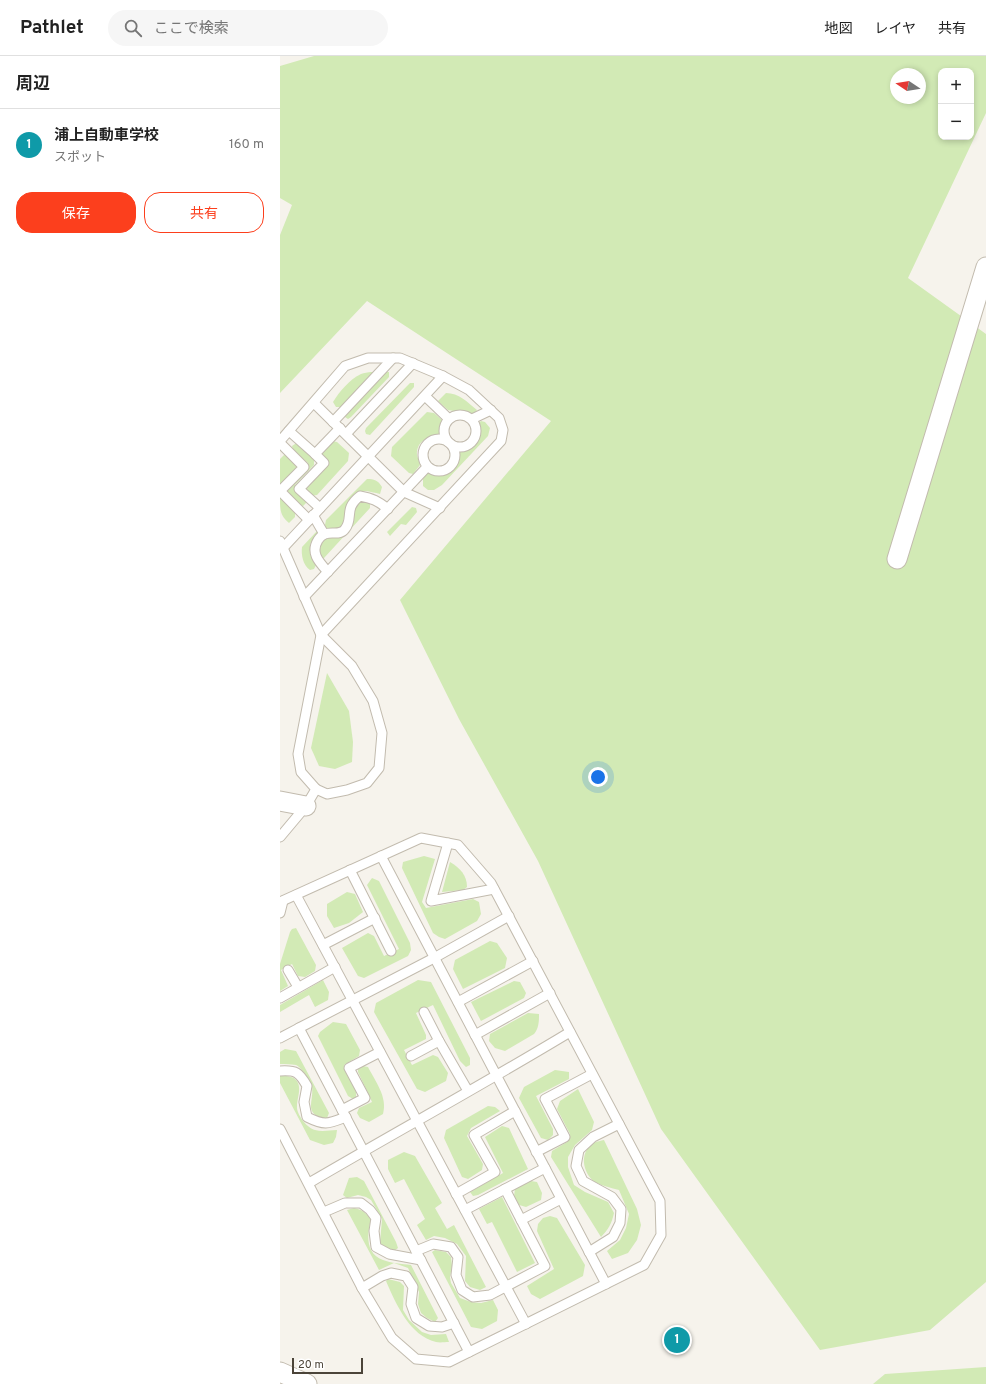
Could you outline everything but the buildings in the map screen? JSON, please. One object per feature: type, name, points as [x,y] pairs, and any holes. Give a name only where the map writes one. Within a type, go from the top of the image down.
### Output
[{"type":"street","points":[[897,559],[986,267]]},
{"type":"street","points":[[280,801],[306,806]]},
{"type":"street","points":[[280,1372],[307,1384]]},
{"type":"lane","points":[[314,515],[280,491],[304,467],[280,442],[346,366],[368,358],[400,358],[443,376],[469,390],[499,418],[503,430],[501,441],[321,635],[298,754],[301,772],[316,789],[327,794],[347,790],[367,783],[379,768],[382,733],[373,701],[352,666],[321,635],[282,544],[314,515],[443,376]]},
{"type":"lane","points":[[340,428],[393,358]]},
{"type":"lane","points":[[315,454],[340,428],[413,363]]},
{"type":"lane","points":[[424,396],[449,419]]},
{"type":"lane","points":[[314,403],[404,492],[440,508]]},
{"type":"lane","points":[[472,420],[491,410]]},
{"type":"lane","points":[[449,419],[444,428],[446,438],[449,442],[452,446],[455,456],[454,461],[447,470],[432,470],[427,466],[423,457],[423,452],[429,442],[439,439],[449,442],[458,446],[464,446],[473,440],[476,430],[472,420],[463,415],[453,416],[449,419]]},
{"type":"lane","points":[[289,431],[324,463],[299,489],[324,534]]},
{"type":"lane","points":[[304,597],[427,466]]},
{"type":"lane","points":[[328,572],[316,559],[316,545],[320,537],[324,534],[338,533],[345,530],[353,502],[360,496],[371,498],[379,501],[388,509]]},
{"type":"lane","points":[[280,837],[306,806],[316,789]]},
{"type":"lane","points":[[280,913],[282,902],[421,838],[458,845],[491,883],[660,1201],[661,1234],[644,1265],[449,1362],[416,1359],[392,1338],[362,1288],[280,1129]]},
{"type":"lane","points":[[448,843],[431,901],[494,889]]},
{"type":"lane","points":[[381,856],[606,1284]]},
{"type":"lane","points":[[350,870],[391,951]]},
{"type":"lane","points":[[296,895],[526,1324]]},
{"type":"lane","points":[[280,1038],[434,958],[509,916]]},
{"type":"lane","points":[[323,945],[375,918]]},
{"type":"lane","points":[[458,1002],[533,961]]},
{"type":"lane","points":[[280,998],[335,967]]},
{"type":"lane","points":[[288,970],[298,987]]},
{"type":"lane","points":[[475,1035],[550,993]]},
{"type":"lane","points":[[424,1012],[468,1091]]},
{"type":"lane","points":[[299,1028],[469,1352]]},
{"type":"lane","points":[[309,1183],[417,1120],[497,1076],[570,1032]]},
{"type":"lane","points":[[411,1056],[440,1041]]},
{"type":"lane","points":[[280,1071],[292,1070],[300,1075],[307,1086],[304,1102],[307,1117],[321,1124],[334,1122],[365,1098],[349,1068],[380,1052]]},
{"type":"lane","points":[[536,1152],[565,1137],[545,1099],[592,1074]]},
{"type":"lane","points":[[456,1194],[495,1172],[474,1134],[515,1111]]},
{"type":"lane","points":[[589,1252],[613,1237],[620,1223],[621,1209],[612,1197],[583,1181],[576,1166],[579,1150],[593,1137],[619,1124]]},
{"type":"lane","points":[[465,1210],[545,1168]]},
{"type":"lane","points":[[416,1251],[433,1244],[451,1247],[458,1257],[456,1275],[462,1290],[473,1297],[490,1295],[545,1266],[505,1189]]},
{"type":"lane","points":[[521,1220],[561,1199]]},
{"type":"lane","points":[[324,1212],[345,1203],[361,1203],[370,1210],[376,1218],[374,1231],[376,1247],[389,1254],[421,1260]]},
{"type":"lane","points":[[362,1288],[391,1272],[406,1276],[413,1288],[411,1304],[416,1318],[429,1326],[442,1327],[454,1323]]},
{"type":"green space","points":[[314,56],[986,56],[986,113],[974,138],[974,68],[938,68],[938,140],[973,140],[908,278],[986,334],[986,1282],[930,1330],[820,1350],[661,1129],[538,861],[459,719],[400,600],[551,421],[367,301],[280,393],[280,235],[292,205],[280,198],[280,66]]},
{"type":"green space","points":[[367,372],[376,372],[343,407],[336,407],[333,402],[338,394],[353,379]]},
{"type":"green space","points":[[385,372],[389,372],[389,377],[351,417],[348,419],[345,417],[345,413]]},
{"type":"green space","points":[[410,383],[414,383],[414,387],[370,435],[366,434],[366,428]]},
{"type":"green space","points":[[446,393],[459,396],[477,410],[474,414],[471,414],[448,410],[438,401]]},
{"type":"green space","points":[[427,412],[434,413],[442,420],[440,435],[428,438],[421,443],[417,450],[420,465],[413,474],[409,473],[391,456],[392,447]]},
{"type":"green space","points":[[481,421],[485,422],[490,428],[488,436],[442,485],[434,490],[428,490],[423,486],[423,479],[428,472],[446,473],[454,468],[459,451],[473,445],[476,442],[480,429],[479,423]]},
{"type":"green space","points":[[332,441],[337,442],[349,453],[348,461],[317,495],[311,496],[305,490],[305,486],[328,464],[320,455]]},
{"type":"green space","points":[[298,444],[314,460],[314,465],[295,485],[295,489],[306,500],[306,503],[303,506],[298,504],[287,492],[292,483],[304,471],[308,463],[293,450],[292,446]]},
{"type":"green space","points":[[284,455],[289,456],[298,467],[280,487],[280,459]]},
{"type":"green space","points":[[367,479],[377,481],[379,483],[382,487],[380,494],[364,491],[353,496],[347,505],[342,528],[336,530],[326,529],[326,520]]},
{"type":"green space","points":[[280,497],[295,512],[295,517],[289,523],[281,512]]},
{"type":"green space","points":[[361,500],[370,503],[370,508],[324,558],[321,558],[318,550],[323,539],[327,537],[341,536],[354,508]]},
{"type":"green space","points":[[412,507],[416,508],[417,512],[406,525],[401,524],[390,536],[387,532]]},
{"type":"green space","points":[[317,531],[320,532],[311,542],[310,548],[312,558],[316,565],[314,569],[310,570],[303,560],[302,547]]},
{"type":"green space","points":[[327,673],[349,711],[353,742],[352,762],[335,769],[319,766],[311,748]]},
{"type":"green space","points":[[424,856],[435,859],[422,902],[426,908],[473,899],[479,902],[481,914],[477,921],[445,939],[433,933],[402,868],[403,862]]},
{"type":"green space","points":[[450,862],[462,872],[466,879],[467,887],[463,890],[442,892]]},
{"type":"green space","points":[[372,878],[379,881],[410,943],[411,950],[408,956],[364,978],[358,976],[342,948],[368,933],[374,936],[384,956],[399,949],[367,885]]},
{"type":"green space","points":[[347,892],[355,894],[363,912],[349,923],[334,928],[327,916],[327,904]]},
{"type":"green space","points":[[296,928],[316,965],[315,971],[305,977],[298,976],[292,964],[281,970],[288,986],[280,991],[280,964],[290,932],[292,929]]},
{"type":"green space","points":[[490,941],[497,943],[507,958],[505,968],[463,989],[453,969],[455,960]]},
{"type":"green space","points":[[323,980],[329,992],[328,1000],[315,1007],[309,995],[280,1012],[280,1005]]},
{"type":"green space","points":[[418,980],[431,982],[470,1058],[470,1065],[466,1067],[460,1061],[433,1005],[416,1013],[426,1035],[426,1039],[404,1050],[412,1065],[433,1055],[438,1057],[448,1073],[446,1081],[425,1092],[417,1089],[374,1012],[376,1003]]},
{"type":"green space","points":[[514,981],[520,982],[526,993],[524,998],[481,1021],[471,1002]]},
{"type":"green space","points":[[528,1013],[539,1014],[539,1022],[536,1032],[505,1051],[495,1048],[489,1041],[490,1034]]},
{"type":"green space","points":[[333,1022],[346,1024],[360,1050],[359,1056],[344,1065],[356,1090],[356,1097],[353,1099],[348,1096],[318,1036],[320,1032]]},
{"type":"green space","points":[[285,1049],[296,1051],[329,1113],[327,1118],[322,1119],[316,1116],[311,1109],[312,1087],[308,1078],[296,1065],[280,1064],[280,1052]]},
{"type":"green space","points":[[363,1066],[368,1067],[380,1089],[384,1101],[383,1114],[369,1122],[360,1118],[357,1113],[359,1108],[372,1102],[358,1072],[358,1068]]},
{"type":"green space","points":[[555,1070],[569,1072],[569,1079],[536,1096],[553,1129],[553,1135],[548,1140],[541,1138],[519,1098],[524,1087]]},
{"type":"green space","points":[[280,1074],[292,1077],[299,1085],[297,1109],[300,1117],[306,1124],[315,1130],[337,1130],[333,1143],[324,1145],[310,1140],[280,1083]]},
{"type":"green space","points":[[578,1089],[594,1122],[592,1130],[575,1145],[568,1157],[568,1167],[574,1185],[585,1192],[608,1202],[614,1213],[606,1232],[601,1237],[551,1157],[552,1151],[567,1142],[570,1134],[557,1109],[560,1101]]},
{"type":"green space","points":[[488,1106],[495,1107],[500,1111],[471,1128],[467,1136],[483,1164],[482,1170],[468,1179],[462,1177],[444,1138],[446,1130]]},
{"type":"green space","points":[[502,1126],[509,1128],[528,1169],[478,1195],[473,1196],[470,1192],[503,1173],[485,1137]]},
{"type":"green space","points":[[604,1140],[637,1209],[641,1225],[637,1240],[628,1253],[612,1259],[607,1251],[620,1240],[626,1228],[629,1214],[619,1190],[595,1182],[587,1173],[584,1162],[584,1156],[589,1147],[595,1142]]},
{"type":"green space","points":[[404,1152],[415,1156],[442,1203],[435,1208],[447,1229],[454,1225],[486,1287],[480,1290],[470,1287],[465,1281],[466,1256],[457,1244],[445,1238],[434,1236],[426,1240],[417,1225],[425,1219],[404,1179],[395,1183],[388,1169],[388,1160]]},
{"type":"green space","points":[[357,1177],[364,1181],[396,1242],[398,1248],[394,1251],[388,1249],[380,1243],[382,1219],[371,1200],[358,1195],[347,1198],[343,1195],[349,1178]]},
{"type":"green space","points":[[531,1181],[537,1182],[542,1193],[541,1200],[526,1207],[519,1205],[514,1196],[515,1189]]},
{"type":"green space","points":[[502,1197],[535,1263],[517,1272],[492,1222],[487,1224],[479,1209]]},
{"type":"green space","points":[[354,1208],[364,1212],[371,1220],[368,1237],[370,1248],[377,1257],[386,1261],[411,1265],[438,1318],[435,1322],[421,1313],[418,1304],[419,1292],[408,1268],[394,1263],[379,1270],[347,1210]]},
{"type":"green space","points":[[550,1216],[557,1218],[585,1265],[583,1276],[540,1299],[531,1294],[527,1286],[554,1269],[537,1231],[538,1224],[543,1218]]},
{"type":"green space","points":[[435,1250],[446,1252],[451,1257],[451,1283],[460,1298],[471,1302],[481,1303],[493,1300],[498,1310],[497,1321],[482,1329],[471,1327],[432,1252]]},
{"type":"green space","points":[[388,1279],[400,1282],[404,1286],[403,1310],[409,1320],[422,1332],[431,1335],[446,1334],[449,1342],[438,1342],[427,1339],[411,1326],[394,1299],[386,1281]]},
{"type":"green space","points":[[986,1367],[986,1384],[873,1384],[885,1374]]},
{"type":"place","name":"浦上自動車学校","points":[[677,1340]]}]
